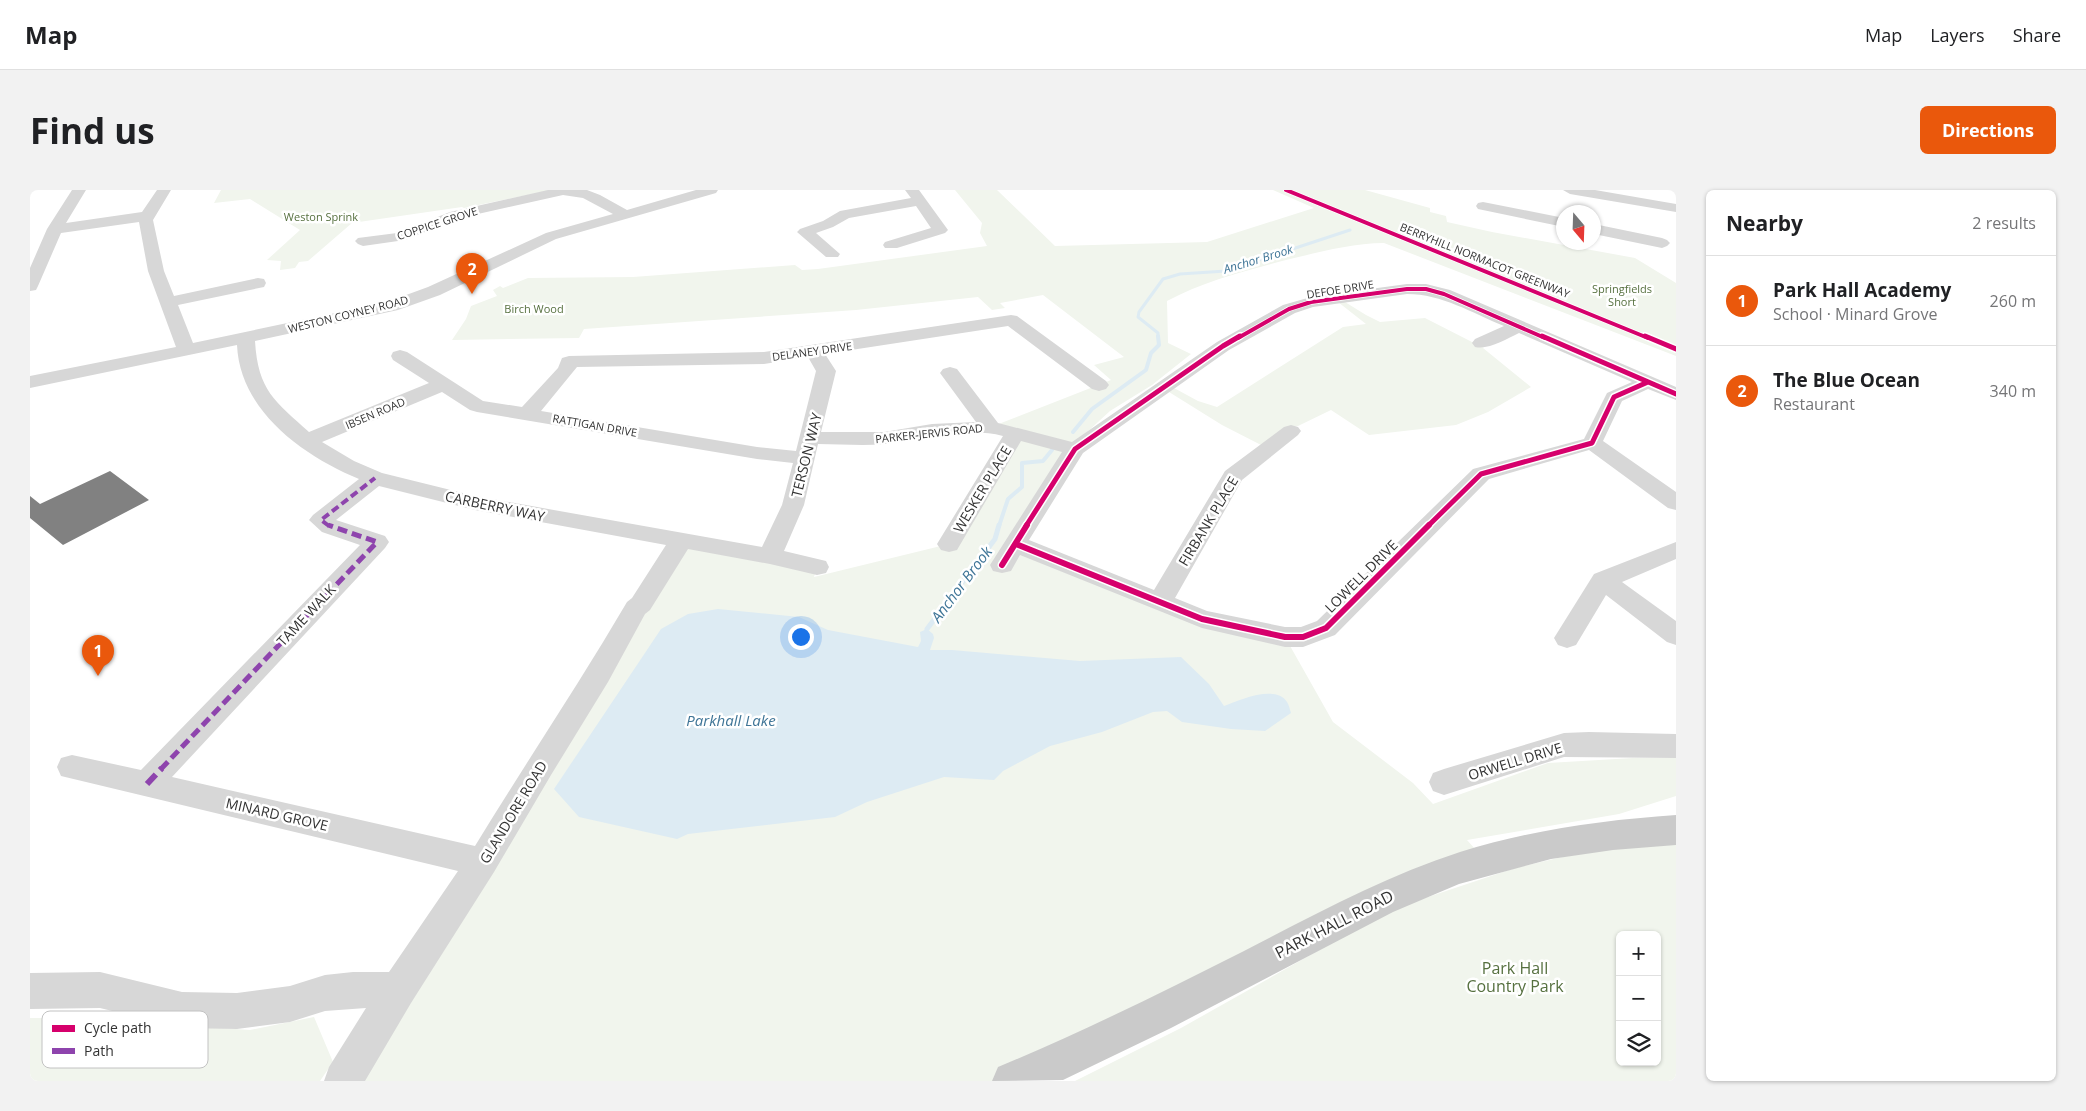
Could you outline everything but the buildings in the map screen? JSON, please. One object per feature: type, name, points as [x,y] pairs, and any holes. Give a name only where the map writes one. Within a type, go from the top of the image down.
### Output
[{"type":"main road","name":"PARK HALL ROAD","points":[[1012,1081],[1092,1047],[1158,1015],[1373,904],[1430,878],[1485,860],[1545,844],[1621,833],[1676,830]]},
{"type":"street","points":[[30,286],[55,229],[79,190]]},
{"type":"street","points":[[164,190],[146,218],[156,271],[186,350]]},
{"type":"street","name":"WESTON COYNEY ROAD","points":[[30,382],[392,306],[434,291],[551,236],[710,190]]},
{"type":"street","points":[[1481,190],[1482,209],[1556,221]]},
{"type":"street","points":[[1570,190],[1676,208]]},
{"type":"street","name":"COPPICE GROVE","points":[[363,241],[400,237],[455,215],[563,192],[578,191],[590,194],[624,214]]},
{"type":"street","points":[[832,250],[797,234],[828,224],[845,214],[916,196],[940,230]]},
{"type":"street","points":[[55,229],[146,218]]},
{"type":"street","points":[[894,240],[940,230],[958,229]]},
{"type":"street","points":[[1601,231],[1655,243]]},
{"type":"street","points":[[169,302],[258,283]]},
{"type":"street","name":"DEFOE DRIVE","points":[[1002,564],[1075,448],[1223,346],[1289,308],[1311,302],[1407,289],[1426,289],[1444,294],[1676,394]]},
{"type":"street","name":"DELANEY DRIVE","points":[[527,414],[567,369],[571,354],[764,358],[816,352],[1004,315],[1095,377]]},
{"type":"street","points":[[1491,343],[1519,326]]},
{"type":"street","name":"CARBERRY WAY","points":[[246,338],[253,381],[265,402],[306,441],[346,466],[375,478],[475,503],[680,542],[770,556],[817,567]]},
{"type":"street","name":"TERSON WAY","points":[[770,556],[793,505],[826,371],[816,352]]},
{"type":"street","name":"RATTIGAN DRIVE","points":[[400,356],[477,406],[757,453],[808,448]]},
{"type":"street","points":[[950,374],[991,426]]},
{"type":"street","points":[[1648,382],[1614,397],[1592,443],[1676,502]]},
{"type":"street","name":"IBSEN ROAD","points":[[306,441],[443,384]]},
{"type":"street","name":"PARKER-JERVIS ROAD","points":[[808,448],[932,430],[991,426],[1075,448]]},
{"type":"street","name":"FIRBANK PLACE","points":[[1160,602],[1233,476],[1291,432]]},
{"type":"street","name":"WESKER PLACE","points":[[949,544],[1015,433]]},
{"type":"street","name":"LOWELL DRIVE","points":[[1016,544],[1202,620],[1285,637],[1303,636],[1326,628],[1481,474],[1592,443]]},
{"type":"street","name":"TAME WALK","points":[[147,784],[377,542],[330,527],[321,520],[375,478]]},
{"type":"street","name":"GLANDORE ROAD","points":[[343,1081],[398,990],[483,862],[540,766],[598,675],[636,608],[641,604],[680,542]]},
{"type":"street","points":[[1567,638],[1603,580],[1676,550]]},
{"type":"street","points":[[1603,580],[1676,635]]},
{"type":"street","name":"ORWELL DRIVE","points":[[1444,782],[1564,745],[1676,746]]},
{"type":"street","name":"MINARD GROVE","points":[[72,767],[483,862]]},
{"type":"street","points":[[30,991],[100,990],[182,1010],[237,1011],[290,1004],[325,993],[353,990],[398,990]]},
{"type":"green space","name":"Weston Sprink","points":[[221,190],[551,190],[464,208],[352,223],[308,261],[299,262],[295,268],[280,270],[281,261],[267,260],[300,230],[250,199],[214,203]]},
{"type":"green space","points":[[955,190],[997,190],[1055,246],[1207,242],[1314,208],[1273,190],[1365,190],[1430,208],[1430,212],[1446,216],[1447,222],[1556,244],[1556,250],[1591,250],[1635,258],[1676,283],[1676,356],[1384,243],[1337,248],[1258,267],[1211,282],[1167,301],[1168,343],[1191,354],[1152,385],[1110,411],[1074,444],[996,425],[1111,380],[1094,365],[1124,357],[1043,295],[1000,303],[1005,308],[992,310],[978,297],[856,310],[584,329],[579,338],[452,340],[466,319],[471,306],[497,296],[493,290],[500,286],[503,288],[528,278],[633,277],[795,265],[802,270],[818,269],[987,246],[980,233],[982,223]]},
{"type":"green space","points":[[1338,302],[1345,302],[1380,322],[1425,318],[1472,342],[1475,341],[1485,346],[1483,348],[1531,387],[1488,412],[1456,425],[1369,435],[1331,410],[1298,426],[1289,427],[1263,446],[1222,425],[1169,392],[1174,388],[1198,401],[1217,407],[1343,327],[1366,324]]},
{"type":"green space","points":[[1015,433],[1075,449],[1016,543],[1202,619],[1285,637],[1333,722],[1413,783],[1433,804],[1548,763],[1633,758],[1676,758],[1676,796],[1619,814],[1467,840],[1485,860],[1103,1042],[1009,1081],[344,1081],[680,542],[816,570],[814,577],[949,544]]},
{"type":"green space","name":"Park Hall Country Park","points":[[1676,843],[1676,1081],[1075,1081],[1181,1028],[1392,909],[1515,868],[1596,849]]},
{"type":"green space","points":[[314,1017],[333,1062],[320,1081],[30,1081],[30,1018],[42,1018],[42,1068],[208,1068],[208,1027],[250,1030]]},
{"type":"water","name":"Parkhall Lake","points":[[718,609],[799,617],[828,630],[918,647],[921,641],[920,632],[927,629],[933,634],[934,638],[930,650],[952,650],[1080,661],[1181,657],[1209,684],[1224,706],[1257,695],[1275,694],[1287,702],[1291,713],[1265,731],[1231,729],[1182,722],[1167,711],[1153,712],[1102,732],[1050,746],[1003,771],[994,780],[944,777],[867,802],[835,817],[688,834],[677,839],[579,817],[554,789],[661,629],[688,614]]},
{"type":"waterway","name":"Anchor Brook","points":[[1158,336],[1158,333],[1138,317],[1139,312],[1163,279],[1180,274],[1226,271],[1350,230]]},
{"type":"waterway","name":"Anchor Brook","points":[[1073,432],[1092,409],[1146,370],[1151,353],[1159,345],[1158,336]]},
{"type":"waterway","name":"Anchor Brook","points":[[999,526],[1008,499],[1022,487],[1022,463],[1043,461],[1052,450]]},
{"type":"waterway","name":"Anchor Brook","points":[[927,629],[995,539],[999,525]]},
{"type":"marked path","points":[[147,784],[377,542],[330,527],[321,520],[375,478]]},
{"type":"cycle path","name":"BERRYHILL NORMACOT GREENWAY","points":[[1286,190],[1676,349]]},
{"type":"cycle path","points":[[1002,565],[1075,449],[1223,346],[1289,309],[1311,302],[1407,289],[1426,289],[1444,294],[1676,394]]},
{"type":"cycle path","points":[[1016,544],[1202,619],[1285,637],[1303,637],[1326,628],[1481,474],[1592,443],[1614,397],[1648,382]]},
{"type":"place","name":"The Blue Ocean","points":[[472,294]]},
{"type":"place","name":"Park Hall Academy","points":[[98,676]]},
{"type":"park label","name":"Springfields Short","points":[[1622,294]]},
{"type":"park label","name":"Birch Wood","points":[[534,308]]}]
